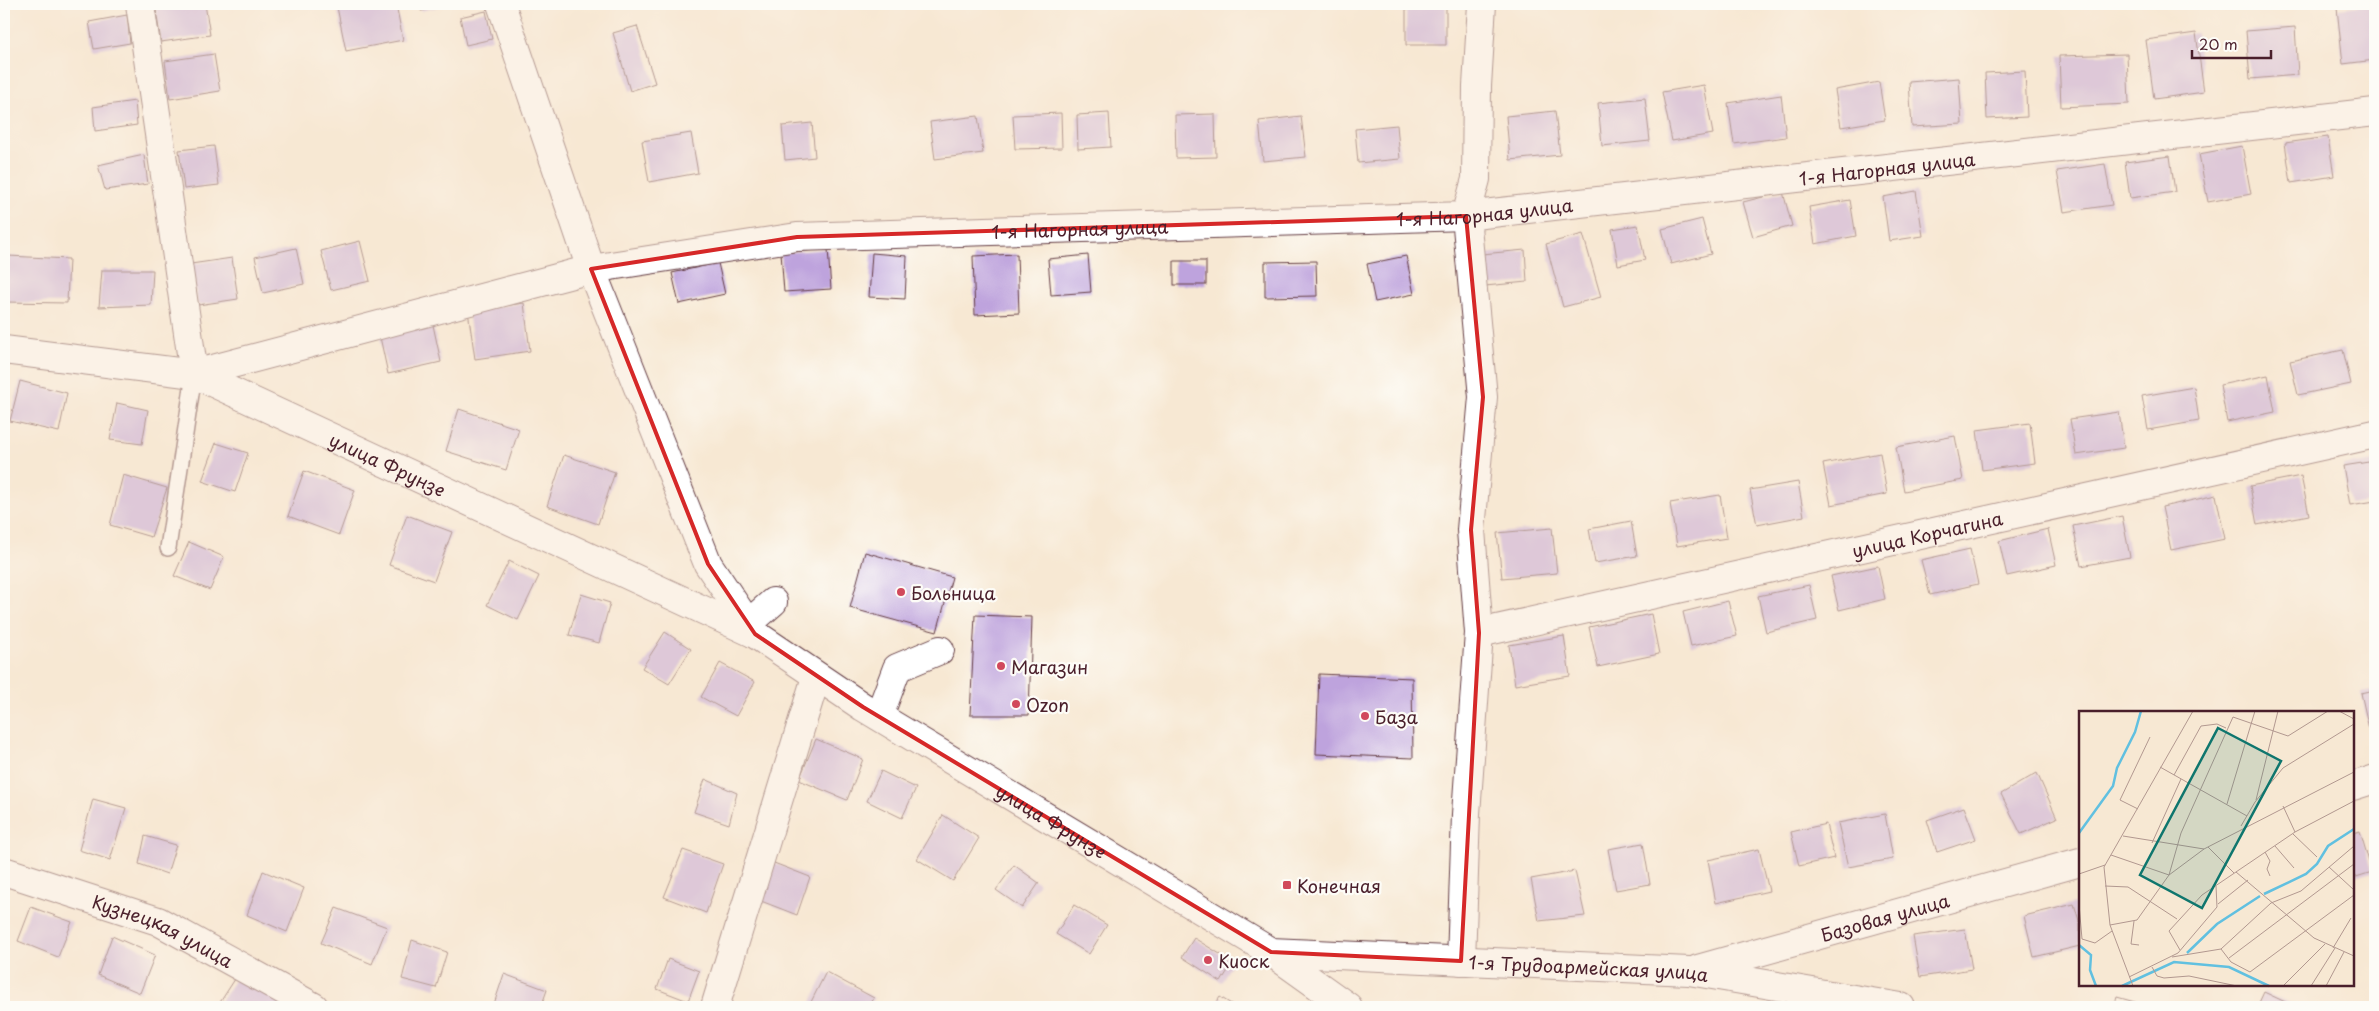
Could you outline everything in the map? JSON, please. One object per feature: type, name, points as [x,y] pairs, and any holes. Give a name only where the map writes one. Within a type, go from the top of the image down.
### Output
[{"type":"street","points":[[140,4],[194,374]]},
{"type":"street","name":"улица Фрунзе","points":[[500,4],[591,269],[708,564],[752,629]]},
{"type":"street","points":[[1461,961],[1466,814],[1478,633],[1472,530],[1483,397],[1466,216],[1476,178],[1477,86],[1482,4]]},
{"type":"street","name":"1-я Нагорная улица","points":[[194,374],[591,269],[797,237],[1466,216],[2375,112]]},
{"type":"street","name":"улица Фрунзе","points":[[4,350],[194,374],[752,629],[816,677],[1271,952],[1348,1007]]},
{"type":"street","name":"улица Корчагина","points":[[1478,633],[2375,434]]},
{"type":"street","points":[[752,629],[773,602]]},
{"type":"street","points":[[879,716],[897,668],[940,650]]},
{"type":"street","points":[[715,1007],[816,677]]},
{"type":"street","points":[[2354,786],[2375,780]]},
{"type":"street","name":"Базовая улица","points":[[1689,971],[2079,862]]},
{"type":"street","name":"Кузнецкая улица","points":[[4,871],[158,921],[314,1007]]},
{"type":"street","name":"1-я Трудоармейская улица","points":[[1271,952],[1689,971],[1901,1007]]},
{"type":"lane","points":[[168,548],[194,374]]},
{"type":"highlighted area","points":[[1466,216],[1483,397],[1471,530],[1479,633],[1461,961],[1271,952],[863,707],[755,634],[708,564],[591,269],[797,237]]},
{"type":"building","points":[[155,4],[205,4],[210,35],[161,42]]},
{"type":"building","points":[[351,4],[396,4],[403,40],[346,51],[337,7]]},
{"type":"building","points":[[419,4],[449,4],[421,11]]},
{"type":"building","points":[[1406,4],[1446,5],[1446,45],[1406,45]]},
{"type":"building","points":[[2375,4],[2375,60],[2343,64],[2337,8]]},
{"type":"building","points":[[486,11],[492,39],[466,45],[460,17]]},
{"type":"building","points":[[127,15],[130,43],[94,49],[89,22]]},
{"type":"building","points":[[637,26],[655,83],[630,91],[613,33]]},
{"type":"building","points":[[2295,27],[2298,75],[2250,79],[2246,31]]},
{"type":"building","points":[[2196,33],[2204,92],[2154,99],[2146,40]]},
{"type":"building","points":[[214,54],[220,91],[170,99],[165,61]]},
{"type":"building","points":[[2127,54],[2129,104],[2061,107],[2059,56]]},
{"type":"building","points":[[2025,71],[2027,117],[1987,119],[1985,73]]},
{"type":"building","points":[[1959,78],[1962,124],[1912,127],[1909,82]]},
{"type":"building","points":[[1879,82],[1885,120],[1841,127],[1835,90]]},
{"type":"building","points":[[1704,85],[1713,134],[1672,141],[1662,92]]},
{"type":"building","points":[[1781,95],[1786,137],[1734,144],[1728,103]]},
{"type":"building","points":[[1645,98],[1650,141],[1602,146],[1598,103]]},
{"type":"building","points":[[135,101],[137,125],[95,131],[93,107]]},
{"type":"building","points":[[1555,111],[1560,155],[1510,160],[1506,116]]},
{"type":"building","points":[[1061,113],[1062,148],[1015,149],[1013,115]]},
{"type":"building","points":[[1109,113],[1111,147],[1078,149],[1077,115]]},
{"type":"building","points":[[1215,114],[1216,157],[1176,158],[1175,115]]},
{"type":"building","points":[[978,116],[983,153],[935,159],[930,122]]},
{"type":"building","points":[[1301,116],[1306,157],[1263,161],[1259,121]]},
{"type":"building","points":[[812,123],[815,157],[785,160],[782,126]]},
{"type":"building","points":[[1397,125],[1400,159],[1358,163],[1355,129]]},
{"type":"building","points":[[691,133],[698,173],[649,182],[642,141]]},
{"type":"building","points":[[2328,137],[2334,176],[2291,183],[2285,143]]},
{"type":"building","points":[[214,146],[219,185],[184,189],[179,150]]},
{"type":"building","points":[[2242,146],[2251,194],[2208,202],[2199,154]]},
{"type":"building","points":[[144,155],[148,184],[105,190],[98,165]]},
{"type":"building","points":[[2170,156],[2175,192],[2130,198],[2125,162]]},
{"type":"building","points":[[2105,164],[2112,205],[2064,212],[2057,171]]},
{"type":"building","points":[[1916,191],[1923,236],[1889,241],[1883,197]]},
{"type":"building","points":[[1783,192],[1792,226],[1753,237],[1743,202]]},
{"type":"building","points":[[1850,200],[1856,236],[1815,244],[1809,207]]},
{"type":"building","points":[[1702,219],[1711,254],[1671,264],[1662,229]]},
{"type":"building","points":[[1638,225],[1645,260],[1618,265],[1612,229]]},
{"type":"building","points":[[1583,234],[1601,297],[1563,307],[1546,244]]},
{"type":"building","points":[[360,241],[370,281],[331,290],[321,251]]},
{"type":"building","points":[[296,248],[304,284],[263,293],[255,257]]},
{"type":"building","points":[[828,249],[831,289],[784,292],[781,253]]},
{"type":"building","points":[[1525,250],[1527,282],[1485,286],[1482,254]]},
{"type":"building","points":[[872,253],[907,256],[905,299],[869,297]]},
{"type":"building","points":[[1017,254],[1019,313],[975,315],[973,256]]},
{"type":"building","points":[[1088,255],[1091,292],[1051,295],[1048,259]]},
{"type":"building","points":[[8,256],[69,259],[67,303],[5,302]]},
{"type":"building","points":[[1406,256],[1414,294],[1375,302],[1367,264]]},
{"type":"building","points":[[232,258],[238,299],[198,305],[191,264]]},
{"type":"building","points":[[1174,261],[1206,261],[1206,285],[1174,285]]},
{"type":"building","points":[[1316,261],[1317,296],[1265,297],[1265,262]]},
{"type":"building","points":[[718,263],[725,294],[679,304],[672,273]]},
{"type":"building","points":[[102,270],[153,270],[151,305],[99,307]]},
{"type":"building","points":[[524,303],[530,351],[475,359],[468,311]]},
{"type":"building","points":[[433,325],[441,362],[388,374],[380,337]]},
{"type":"building","points":[[2375,330],[2375,359],[2374,359],[2369,331]]},
{"type":"building","points":[[2343,350],[2351,384],[2298,395],[2290,361]]},
{"type":"building","points":[[2268,375],[2275,412],[2227,422],[2220,385]]},
{"type":"building","points":[[20,381],[67,393],[59,432],[10,421]]},
{"type":"building","points":[[2194,387],[2199,421],[2148,430],[2142,396]]},
{"type":"building","points":[[117,403],[148,410],[142,444],[110,440]]},
{"type":"building","points":[[459,409],[519,429],[506,470],[446,451]]},
{"type":"building","points":[[2119,412],[2124,448],[2076,455],[2070,419]]},
{"type":"building","points":[[2030,423],[2035,463],[1982,470],[1977,430]]},
{"type":"building","points":[[1955,436],[1963,480],[1904,491],[1896,447]]},
{"type":"building","points":[[216,443],[248,453],[235,492],[202,481]]},
{"type":"building","points":[[1880,453],[1887,494],[1831,505],[1823,464]]},
{"type":"building","points":[[564,455],[615,472],[598,524],[547,506]]},
{"type":"building","points":[[2375,461],[2375,501],[2350,505],[2343,466]]},
{"type":"building","points":[[304,471],[355,490],[339,535],[288,516]]},
{"type":"building","points":[[123,475],[167,488],[151,537],[110,525]]},
{"type":"building","points":[[2301,476],[2309,515],[2257,525],[2250,486]]},
{"type":"building","points":[[1798,482],[1804,516],[1757,525],[1750,490]]},
{"type":"building","points":[[1720,495],[1727,538],[1677,546],[1670,503]]},
{"type":"building","points":[[2216,495],[2225,539],[2171,550],[2162,507]]},
{"type":"building","points":[[407,515],[452,532],[434,581],[389,565]]},
{"type":"building","points":[[2122,516],[2130,557],[2081,566],[2073,526]]},
{"type":"building","points":[[1631,521],[1637,556],[1595,563],[1589,529]]},
{"type":"building","points":[[1552,528],[1557,573],[1502,578],[1497,533]]},
{"type":"building","points":[[2048,529],[2056,565],[2007,576],[1999,541]]},
{"type":"building","points":[[189,542],[224,557],[210,590],[174,576]]},
{"type":"building","points":[[1970,549],[1978,584],[1930,595],[1921,560]]},
{"type":"building","name":"Больница","points":[[865,552],[952,577],[937,632],[850,608]]},
{"type":"building","points":[[509,561],[539,576],[518,620],[487,605]]},
{"type":"building","points":[[1878,566],[1885,599],[1839,610],[1831,576]]},
{"type":"building","points":[[1809,585],[1817,620],[1766,632],[1758,596]]},
{"type":"building","points":[[581,594],[610,603],[599,643],[569,635]]},
{"type":"building","points":[[1728,601],[1737,636],[1691,646],[1683,612]]},
{"type":"building","points":[[1651,614],[1659,654],[1598,667],[1589,627]]},
{"type":"building","name":"Магазин","points":[[975,615],[1032,617],[1029,715],[970,715]]},
{"type":"building","points":[[665,632],[691,649],[669,684],[642,668]]},
{"type":"building","points":[[1564,636],[1570,676],[1515,685],[1509,645]]},
{"type":"building","points":[[720,663],[755,682],[736,716],[701,697]]},
{"type":"building","name":"База","points":[[1319,674],[1412,678],[1413,758],[1316,754]]},
{"type":"building","points":[[2375,690],[2375,737],[2371,738],[2361,693]]},
{"type":"building","points":[[816,739],[863,759],[847,800],[799,780]]},
{"type":"building","points":[[881,771],[916,788],[902,818],[867,801]]},
{"type":"building","points":[[2037,773],[2057,818],[2021,834],[2001,794]]},
{"type":"building","points":[[705,779],[737,793],[729,824],[694,812]]},
{"type":"building","points":[[93,799],[126,808],[110,860],[79,850]]},
{"type":"building","points":[[1964,807],[1976,839],[1937,852],[1927,820]]},
{"type":"building","points":[[1885,814],[1893,859],[1848,867],[1838,823]]},
{"type":"building","points":[[943,815],[979,838],[953,881],[917,859]]},
{"type":"building","points":[[1826,824],[1834,858],[1799,866],[1791,832]]},
{"type":"building","points":[[2360,831],[2372,872],[2354,878],[2354,833]]},
{"type":"building","points":[[145,836],[176,845],[167,874],[139,864]]},
{"type":"building","points":[[1643,843],[1650,884],[1616,890],[1608,849]]},
{"type":"building","points":[[1759,849],[1769,891],[1716,903],[1708,860]]},
{"type":"building","points":[[683,850],[723,864],[706,913],[664,897]]},
{"type":"building","points":[[774,863],[810,877],[797,915],[761,901]]},
{"type":"building","points":[[1014,865],[1039,883],[1022,908],[996,890]]},
{"type":"building","points":[[263,871],[304,888],[287,932],[247,915]]},
{"type":"building","points":[[1575,871],[1585,916],[1539,921],[1531,879]]},
{"type":"building","points":[[2074,904],[2079,921],[2079,946],[2034,957],[2024,916]]},
{"type":"building","points":[[1074,905],[1107,925],[1089,954],[1056,934]]},
{"type":"building","points":[[31,907],[72,922],[58,957],[18,941]]},
{"type":"building","points":[[336,908],[387,927],[372,964],[321,943]]},
{"type":"building","points":[[1965,929],[1972,969],[1920,977],[1913,936]]},
{"type":"building","points":[[112,936],[155,955],[140,993],[98,975]]},
{"type":"building","name":"Киоск","points":[[1194,938],[1233,962],[1221,982],[1182,957]]},
{"type":"building","points":[[412,940],[447,952],[436,988],[402,979]]},
{"type":"building","points":[[668,959],[699,971],[688,1001],[657,989]]},
{"type":"building","points":[[826,972],[874,998],[869,1007],[816,1007],[810,1004]]},
{"type":"building","points":[[504,974],[547,990],[541,1007],[493,1007]]},
{"type":"building","points":[[237,976],[290,1007],[217,1007]]},
{"type":"building","points":[[2264,992],[2296,1007],[2257,1007]]},
{"type":"building","points":[[1220,997],[1236,1007],[1213,1007]]},
{"type":"building","points":[[2117,997],[2149,1006],[2114,1007]]},
{"type":"place","name":"Больница","points":[[901,592]]},
{"type":"place","name":"Магазин","points":[[1001,666]]},
{"type":"place","name":"Ozon","points":[[1016,704]]},
{"type":"place","name":"База","points":[[1365,716]]},
{"type":"place","name":"Конечная","points":[[1287,885]]},
{"type":"place","name":"Киоск","points":[[1208,960]]}]
